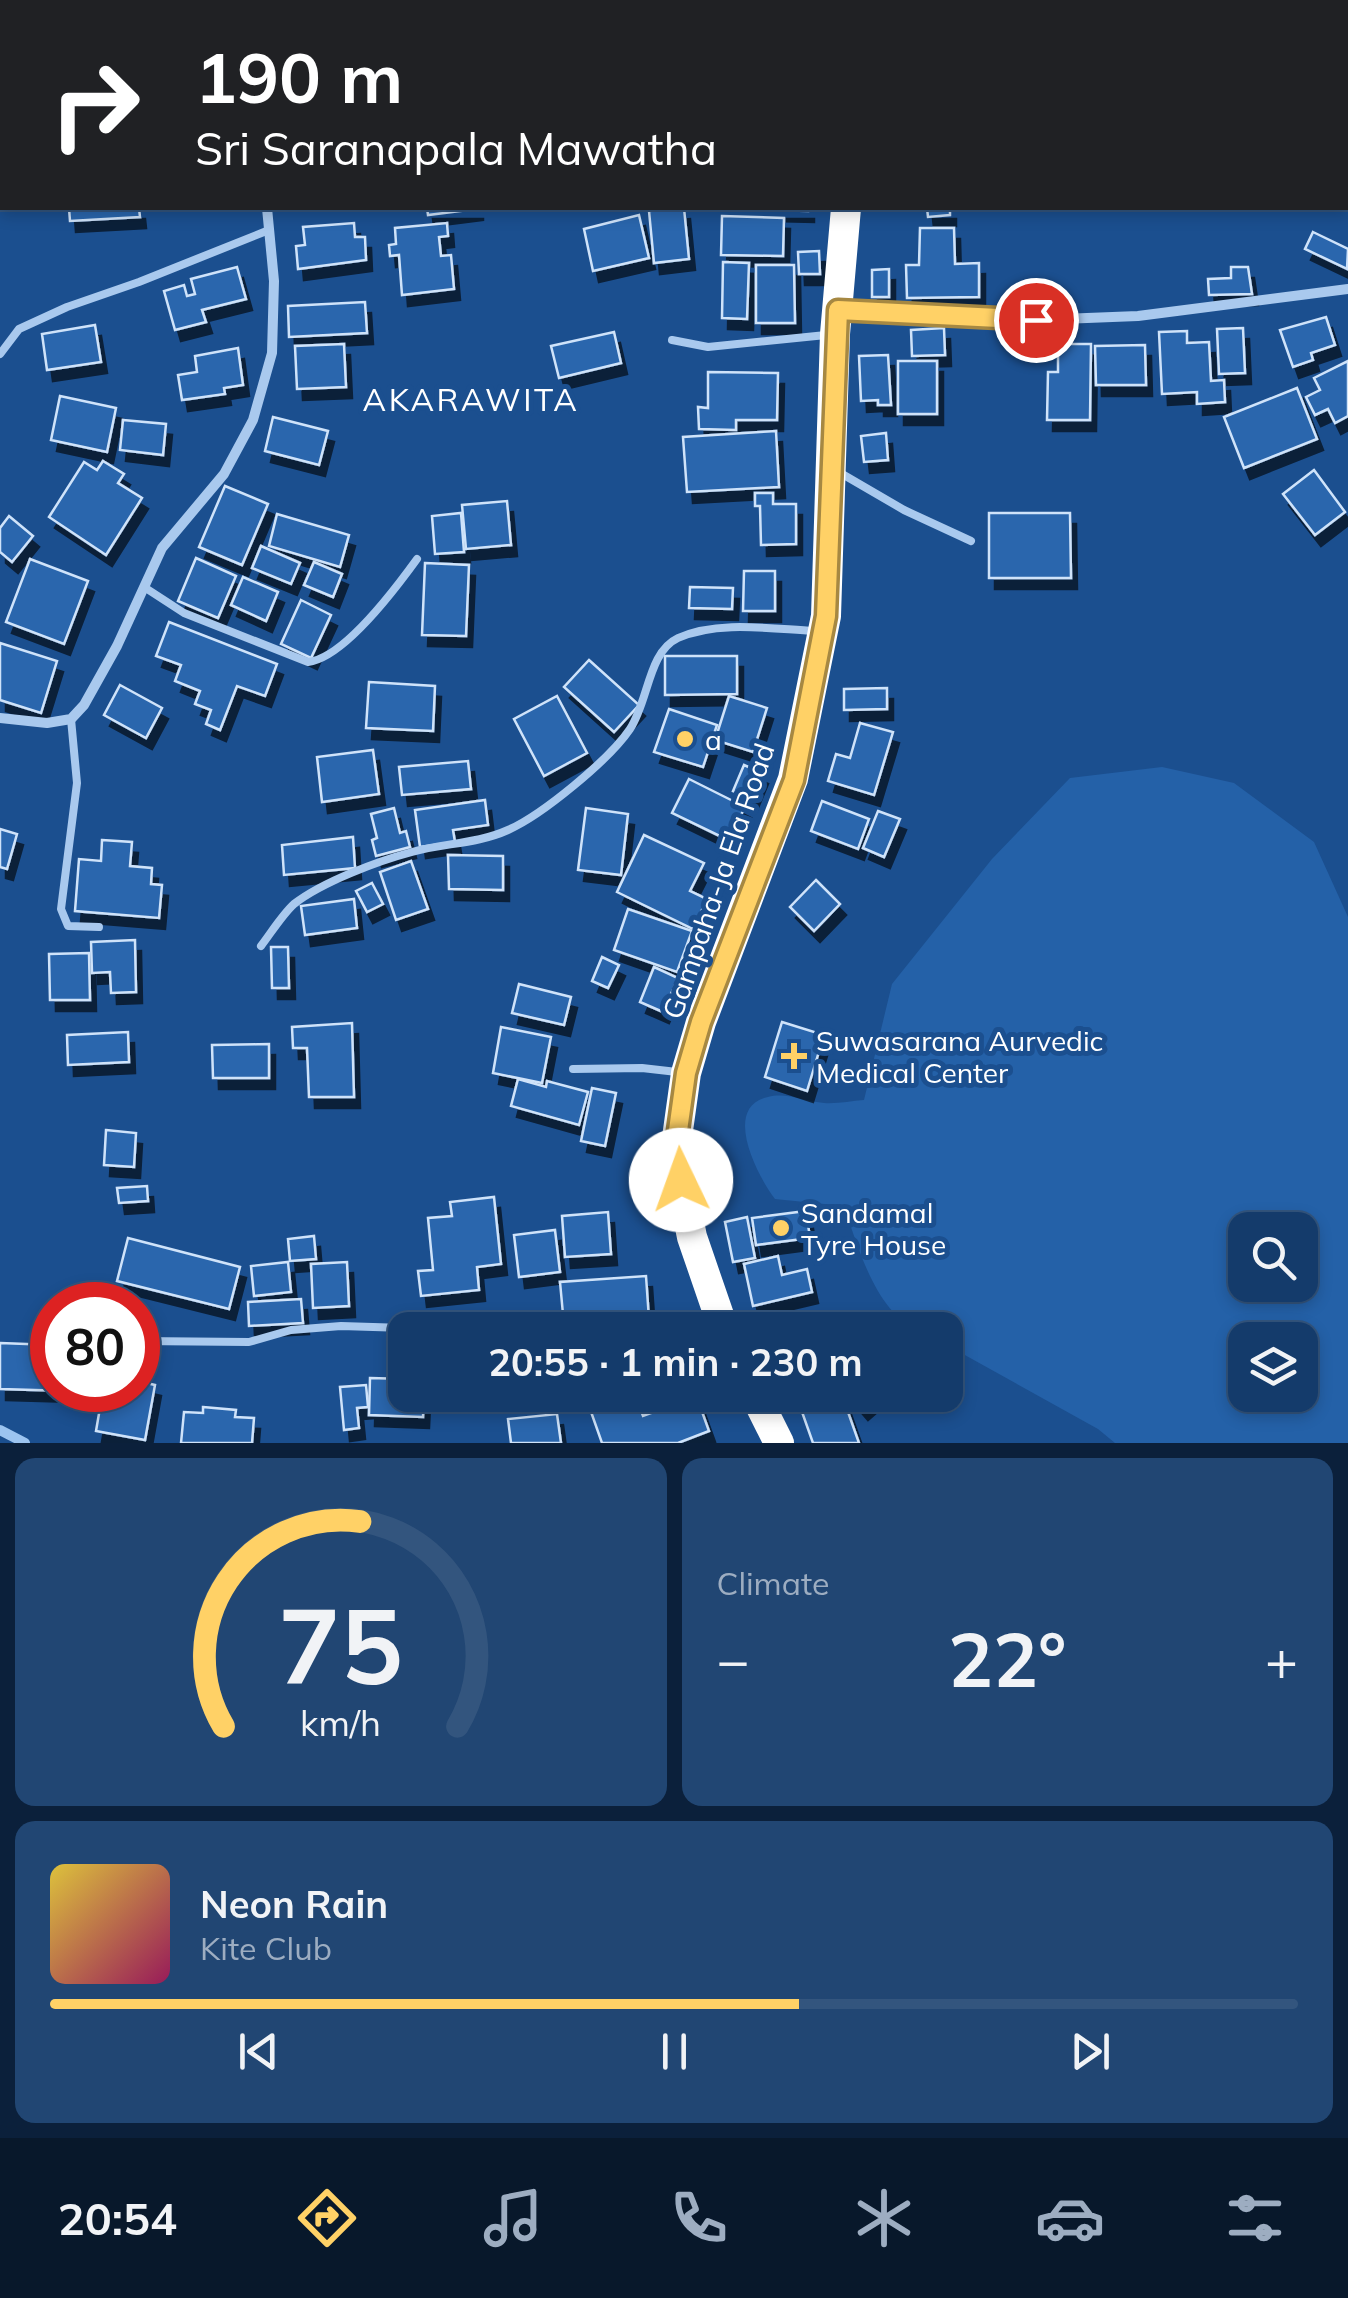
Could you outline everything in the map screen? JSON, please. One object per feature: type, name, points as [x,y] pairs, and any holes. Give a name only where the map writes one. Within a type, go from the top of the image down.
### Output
[{"type":"highway","name":"Gampaha-Ja Ela Road","points":[[718,1312],[692,1237],[675,1152],[686,1073],[701,1022],[794,780],[824,632],[836,322],[846,210]]},
{"type":"highway","points":[[764,1412],[779,1443]]},
{"type":"street","points":[[0,718],[47,723],[71,719],[84,705],[162,548],[224,474],[253,420],[272,354],[274,280],[267,210]]},
{"type":"street","points":[[836,322],[1138,316],[1348,289]]},
{"type":"lane","points":[[0,354],[20,330],[67,307],[269,230]]},
{"type":"lane","points":[[672,340],[708,347],[836,322]]},
{"type":"lane","points":[[833,468],[904,510],[971,541]]},
{"type":"lane","points":[[144,587],[184,613],[308,662],[323,661],[383,604],[417,560]]},
{"type":"lane","points":[[261,946],[293,905],[322,889],[412,852],[480,840],[512,829],[589,775],[630,730],[647,695],[656,657],[676,639],[704,631],[760,628],[824,632]]},
{"type":"lane","points":[[71,719],[77,783],[61,910],[68,926],[100,927]]},
{"type":"lane","points":[[573,1069],[642,1068],[686,1073]]},
{"type":"lane","points":[[160,1340],[248,1342],[292,1330],[388,1327]]},
{"type":"shaded area","points":[[1162,767],[1234,783],[1314,842],[1348,917],[1348,1443],[1115,1443],[1098,1429],[963,1354],[963,1312],[893,1312],[871,1278],[844,1206],[775,1199],[760,1175],[745,1128],[754,1103],[775,1096],[824,1103],[864,1100],[892,984],[992,859],[1070,778]]},
{"type":"building","points":[[69,210],[139,210],[140,217],[70,221]]},
{"type":"building","points":[[427,210],[469,210],[428,215]]},
{"type":"building","points":[[684,210],[689,259],[654,263],[649,211]]},
{"type":"building","points":[[927,210],[950,210],[950,215],[928,217]]},
{"type":"building","points":[[639,215],[649,258],[593,271],[584,229]]},
{"type":"building","points":[[722,216],[784,218],[783,256],[721,255]]},
{"type":"building","points":[[354,223],[355,237],[365,237],[366,260],[298,269],[296,246],[305,245],[303,227]]},
{"type":"building","points":[[447,223],[448,236],[439,237],[441,256],[451,255],[454,289],[402,295],[399,255],[390,256],[389,245],[396,244],[395,228]]},
{"type":"building","points":[[920,228],[954,228],[955,264],[979,263],[979,297],[907,298],[906,265],[919,265]]},
{"type":"building","points":[[1313,232],[1348,249],[1347,269],[1305,249]]},
{"type":"building","points":[[819,251],[820,274],[799,274],[798,252]]},
{"type":"building","points":[[723,262],[749,263],[747,319],[722,318]]},
{"type":"building","points":[[756,265],[794,265],[795,323],[756,323]]},
{"type":"building","points":[[237,267],[246,299],[202,310],[206,322],[175,330],[164,291],[184,285],[187,296],[195,294],[191,279]]},
{"type":"building","points":[[1231,267],[1248,267],[1252,294],[1209,295],[1208,279],[1231,278]]},
{"type":"building","points":[[889,269],[889,297],[872,297],[872,270]]},
{"type":"building","points":[[365,302],[367,333],[289,337],[288,306]]},
{"type":"building","points":[[1326,317],[1335,345],[1311,353],[1313,360],[1293,367],[1280,330]]},
{"type":"building","points":[[95,325],[101,362],[47,370],[42,334]]},
{"type":"building","points":[[944,328],[945,355],[912,356],[911,330]]},
{"type":"building","points":[[1243,328],[1245,373],[1219,374],[1217,329]]},
{"type":"building","points":[[1187,331],[1187,343],[1209,342],[1211,381],[1224,380],[1225,402],[1197,404],[1197,392],[1162,394],[1159,332]]},
{"type":"building","points":[[614,332],[621,363],[559,378],[551,346]]},
{"type":"building","points":[[344,344],[346,387],[297,389],[295,346]]},
{"type":"building","points":[[1058,344],[1091,344],[1090,420],[1047,420],[1048,372],[1058,372]]},
{"type":"building","points":[[1145,345],[1146,385],[1096,385],[1095,346]]},
{"type":"building","points":[[238,348],[243,385],[224,388],[225,394],[182,400],[178,375],[197,372],[195,356]]},
{"type":"building","points":[[888,355],[891,405],[878,405],[878,400],[861,401],[859,356]]},
{"type":"building","points":[[898,361],[937,361],[937,414],[898,414]]},
{"type":"building","points":[[1348,361],[1348,416],[1335,423],[1328,409],[1315,415],[1306,397],[1320,390],[1314,378]]},
{"type":"building","points":[[708,372],[778,373],[777,420],[736,420],[736,430],[699,429],[698,407],[708,408]]},
{"type":"building","points":[[1297,388],[1317,439],[1244,468],[1224,417]]},
{"type":"building","points":[[60,396],[116,408],[107,452],[51,440]]},
{"type":"building","points":[[273,417],[328,431],[319,465],[265,451]]},
{"type":"building","points":[[123,420],[166,424],[163,455],[120,450]]},
{"type":"building","points":[[776,431],[779,487],[687,492],[683,437]]},
{"type":"building","points":[[886,433],[888,460],[864,462],[861,436]]},
{"type":"building","points":[[103,461],[124,474],[118,483],[142,498],[106,555],[49,517],[84,462],[97,470]]},
{"type":"building","points":[[1314,470],[1345,512],[1315,535],[1283,494]]},
{"type":"building","points":[[225,486],[268,504],[242,565],[199,547]]},
{"type":"building","points":[[755,493],[773,493],[773,504],[796,504],[796,544],[761,545],[760,506],[755,506]]},
{"type":"building","points":[[507,501],[511,545],[466,549],[462,505]]},
{"type":"building","points":[[461,513],[464,552],[435,554],[432,516]]},
{"type":"building","points":[[989,513],[1070,513],[1071,578],[989,578]]},
{"type":"building","points":[[277,514],[349,535],[340,567],[269,546]]},
{"type":"building","points":[[9,516],[33,536],[12,562],[0,552],[0,528]]},
{"type":"building","points":[[261,546],[300,563],[291,584],[252,568]]},
{"type":"building","points":[[196,558],[236,576],[218,618],[178,601]]},
{"type":"building","points":[[30,559],[88,581],[64,644],[6,622]]},
{"type":"building","points":[[314,562],[342,574],[333,597],[304,585]]},
{"type":"building","points":[[425,563],[469,565],[466,636],[422,635]]},
{"type":"building","points":[[744,571],[775,571],[775,611],[743,611]]},
{"type":"building","points":[[243,577],[278,592],[266,621],[231,605]]},
{"type":"building","points":[[690,587],[733,588],[732,609],[689,608]]},
{"type":"building","points":[[301,600],[331,615],[311,658],[281,644]]},
{"type":"building","points":[[169,622],[277,664],[265,696],[237,686],[220,730],[206,724],[211,710],[195,704],[200,691],[175,681],[181,665],[156,656]]},
{"type":"building","points":[[0,643],[57,661],[41,713],[0,700]]},
{"type":"building","points":[[665,656],[737,656],[737,694],[665,695]]},
{"type":"building","points":[[589,660],[639,705],[614,732],[564,687]]},
{"type":"building","points":[[369,682],[435,686],[433,731],[366,728]]},
{"type":"building","points":[[120,685],[162,708],[146,738],[104,715]]},
{"type":"building","points":[[887,688],[887,709],[844,710],[844,689]]},
{"type":"building","points":[[557,696],[587,753],[544,776],[514,719]]},
{"type":"building","points":[[729,696],[767,708],[753,752],[715,740]]},
{"type":"building","name":"a","points":[[669,709],[717,725],[703,767],[654,752]]},
{"type":"building","points":[[860,723],[893,732],[874,795],[828,781],[836,754],[850,758]]},
{"type":"building","points":[[373,750],[379,794],[322,802],[317,757]]},
{"type":"building","points":[[468,761],[471,789],[402,795],[399,767]]},
{"type":"building","points":[[744,765],[762,773],[751,799],[733,791]]},
{"type":"building","points":[[689,779],[745,807],[728,840],[672,813]]},
{"type":"building","points":[[485,800],[488,825],[453,830],[455,842],[420,847],[415,810]]},
{"type":"building","points":[[822,801],[869,819],[858,849],[811,831]]},
{"type":"building","points":[[394,808],[400,833],[406,831],[410,847],[376,856],[372,840],[377,838],[371,814]]},
{"type":"building","points":[[586,808],[628,814],[621,875],[578,870]]},
{"type":"building","points":[[878,811],[900,819],[884,857],[863,848]]},
{"type":"building","points":[[0,829],[17,834],[7,869],[0,867]]},
{"type":"building","points":[[644,835],[704,863],[690,891],[707,899],[693,929],[617,892]]},
{"type":"building","points":[[353,837],[355,868],[284,875],[282,845]]},
{"type":"building","points":[[102,840],[132,842],[130,866],[152,868],[151,884],[162,885],[159,918],[75,911],[79,859],[101,861]]},
{"type":"building","points":[[448,855],[503,856],[503,890],[449,889]]},
{"type":"building","points":[[411,861],[428,909],[396,920],[380,872]]},
{"type":"building","points":[[816,880],[840,904],[814,931],[790,907]]},
{"type":"building","points":[[372,883],[383,904],[367,912],[356,891]]},
{"type":"building","points":[[354,899],[357,928],[305,935],[301,906]]},
{"type":"building","points":[[628,909],[692,931],[677,972],[614,950]]},
{"type":"building","points":[[135,940],[136,992],[111,993],[110,972],[92,973],[91,942]]},
{"type":"building","points":[[271,947],[288,947],[289,988],[272,988]]},
{"type":"building","points":[[89,953],[90,1000],[50,1000],[49,954]]},
{"type":"building","points":[[602,957],[619,965],[608,988],[592,981]]},
{"type":"building","points":[[654,967],[678,978],[663,1012],[640,1002]]},
{"type":"building","points":[[519,984],[571,997],[564,1025],[512,1013]]},
{"type":"building","name":"Suwasarana Aurvedic Medical Center","points":[[782,1022],[824,1035],[807,1091],[765,1077]]},
{"type":"building","points":[[352,1023],[354,1097],[309,1097],[307,1048],[293,1048],[292,1027]]},
{"type":"building","points":[[501,1027],[551,1037],[542,1083],[493,1073]]},
{"type":"building","points":[[128,1032],[129,1062],[68,1065],[67,1035]]},
{"type":"building","points":[[269,1044],[269,1078],[213,1078],[212,1045]]},
{"type":"building","points":[[518,1079],[546,1087],[547,1081],[588,1092],[579,1125],[511,1106]]},
{"type":"building","points":[[592,1088],[616,1093],[605,1146],[581,1141]]},
{"type":"building","points":[[106,1130],[136,1133],[134,1167],[104,1165]]},
{"type":"building","points":[[147,1186],[148,1201],[119,1203],[117,1188]]},
{"type":"building","points":[[494,1197],[501,1264],[477,1267],[479,1290],[421,1296],[418,1271],[433,1270],[428,1218],[452,1216],[450,1202]]},
{"type":"building","name":"Sandamal Tyre House","points":[[806,1211],[810,1238],[756,1245],[752,1218]]},
{"type":"building","points":[[608,1212],[611,1254],[565,1257],[562,1216]]},
{"type":"building","points":[[747,1217],[755,1258],[733,1262],[725,1222]]},
{"type":"building","points":[[555,1230],[560,1272],[519,1277],[514,1235]]},
{"type":"building","points":[[314,1236],[316,1259],[290,1261],[288,1239]]},
{"type":"building","points":[[128,1238],[240,1267],[229,1309],[160,1292],[160,1282],[117,1281]]},
{"type":"building","points":[[778,1256],[782,1275],[807,1269],[812,1292],[753,1306],[744,1264]]},
{"type":"building","points":[[288,1262],[291,1292],[254,1296],[251,1266]]},
{"type":"building","points":[[347,1262],[349,1306],[313,1308],[311,1264]]},
{"type":"building","points":[[646,1276],[649,1312],[563,1312],[560,1282]]},
{"type":"building","points":[[301,1299],[303,1323],[249,1326],[248,1302]]},
{"type":"building","points":[[0,1343],[30,1344],[30,1390],[0,1389]]},
{"type":"building","points":[[370,1378],[388,1379],[388,1412],[423,1412],[423,1417],[369,1415]]},
{"type":"building","points":[[366,1385],[368,1407],[357,1408],[359,1428],[344,1430],[340,1387]]},
{"type":"building","points":[[203,1407],[236,1410],[235,1417],[254,1418],[252,1443],[181,1443],[184,1412],[203,1413]]},
{"type":"building","points":[[99,1412],[150,1412],[145,1440],[96,1431]]},
{"type":"building","points":[[591,1412],[641,1412],[643,1416],[654,1412],[702,1412],[709,1431],[678,1443],[602,1443]]},
{"type":"building","points":[[802,1412],[848,1412],[859,1443],[813,1443]]},
{"type":"building","points":[[557,1414],[561,1443],[511,1443],[508,1419]]},
{"type":"waterway","points":[[0,1430],[25,1443]]},
{"type":"place","name":"a","points":[[685,739]]},
{"type":"place","name":"Suwasarana Aurvedic Medical Center","points":[[794,1056]]},
{"type":"place","name":"Sandamal Tyre House","points":[[781,1228]]},
{"type":"district","name":"AKARAWITA","points":[[471,399]]},
{"type":"route","points":[[681,1180],[675,1152],[686,1073],[701,1022],[794,780],[826,616],[838,310],[1036,320]]}]
